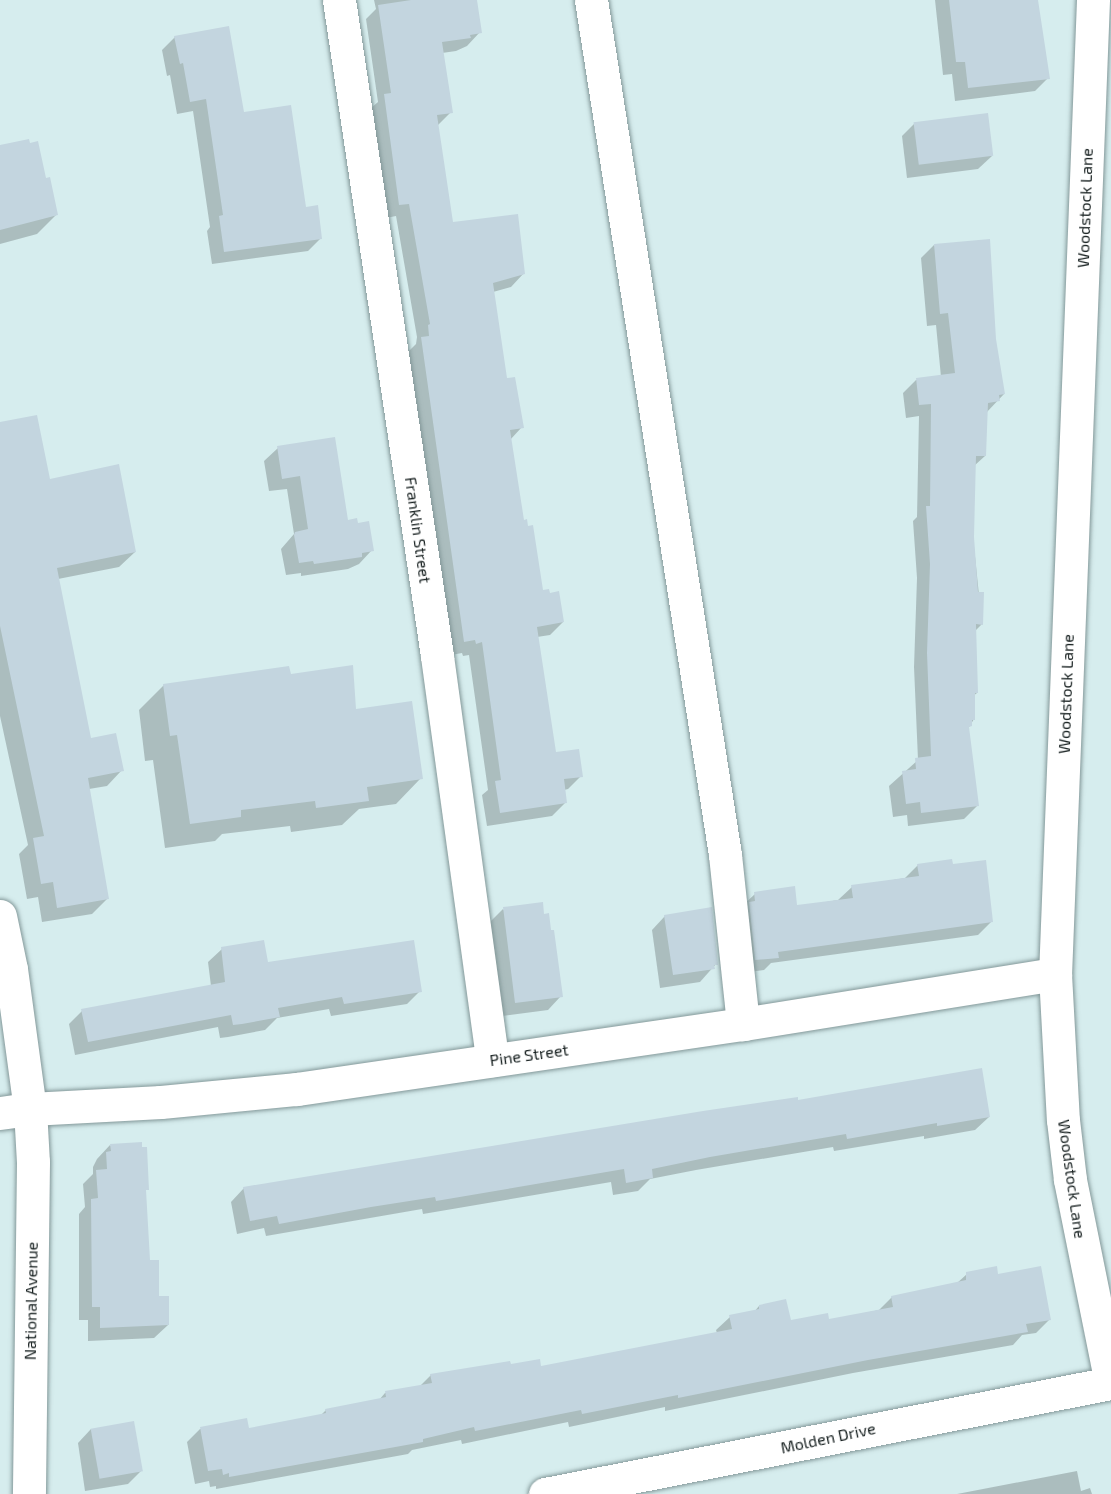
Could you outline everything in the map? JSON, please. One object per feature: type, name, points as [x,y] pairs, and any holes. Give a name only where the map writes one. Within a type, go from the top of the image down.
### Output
[{"type":"street","name":"Franklin Street","points":[[339,0],[435,644],[492,1060]]},
{"type":"street","points":[[591,0],[723,843],[743,1024]]},
{"type":"street","name":"Woodstock Lane","points":[[1093,0],[1055,974],[1063,1120],[1070,1180],[1111,1383]]},
{"type":"street","name":"National Avenue","points":[[0,916],[11,969],[15,1111],[33,1162],[29,1494]]},
{"type":"street","name":"Pine Street","points":[[15,1111],[161,1102],[297,1089],[743,1024],[1055,974]]},
{"type":"street","name":"Molden Drive","points":[[545,1494],[1111,1383]]},
{"type":"building","points":[[411,0],[477,0],[482,33],[470,35],[471,38],[442,42],[453,113],[437,115],[453,222],[518,214],[525,274],[493,283],[507,378],[515,377],[524,428],[510,430],[524,520],[527,519],[528,526],[533,525],[543,590],[549,589],[550,593],[559,591],[564,622],[537,627],[556,752],[579,749],[583,777],[564,779],[567,803],[500,813],[495,781],[501,780],[482,642],[476,644],[475,640],[464,642],[421,337],[429,336],[428,325],[430,324],[409,204],[399,205],[384,94],[391,93],[378,5]]},
{"type":"building","points":[[949,0],[1038,0],[1050,79],[968,88],[965,62],[956,62]]},
{"type":"building","points":[[229,26],[244,112],[291,105],[306,207],[318,205],[322,239],[224,252],[219,216],[223,215],[206,99],[190,102],[183,63],[180,64],[174,36]]},
{"type":"building","points":[[988,113],[993,156],[919,165],[914,122]]},
{"type":"building","points":[[29,139],[30,143],[38,141],[46,178],[50,177],[58,215],[0,230],[0,145]]},
{"type":"building","points":[[990,239],[996,339],[1005,394],[999,395],[1000,401],[988,403],[986,456],[976,456],[974,537],[978,592],[984,592],[983,625],[976,624],[978,693],[975,693],[975,720],[972,720],[972,726],[969,727],[979,806],[921,813],[920,802],[906,804],[902,771],[916,769],[915,758],[931,756],[927,653],[930,564],[926,506],[930,506],[931,404],[919,405],[916,378],[955,373],[948,313],[940,314],[934,244]]},
{"type":"building","points":[[37,415],[50,479],[119,464],[136,552],[57,568],[91,738],[116,733],[124,771],[88,778],[109,899],[57,908],[53,882],[41,884],[33,838],[44,836],[0,626],[0,422]]},
{"type":"building","points":[[335,437],[348,520],[357,518],[358,523],[369,521],[374,551],[362,553],[362,557],[314,564],[313,561],[299,563],[294,535],[295,532],[308,529],[300,476],[282,479],[277,446]]},
{"type":"building","points":[[353,665],[356,709],[412,701],[423,779],[367,787],[369,801],[316,808],[315,801],[241,810],[241,817],[190,824],[177,735],[170,736],[163,684],[289,666],[291,674]]},
{"type":"building","points":[[952,859],[953,864],[986,860],[993,922],[778,952],[779,958],[755,960],[749,902],[755,901],[754,892],[795,886],[797,905],[853,898],[851,885],[919,876],[917,864]]},
{"type":"building","points":[[543,902],[544,914],[549,913],[551,930],[554,930],[563,997],[515,1003],[503,907]]},
{"type":"building","points":[[712,907],[718,965],[714,965],[715,969],[673,975],[664,915]]},
{"type":"building","points":[[264,940],[268,962],[414,940],[422,992],[344,1004],[342,997],[278,1008],[280,1017],[242,1024],[233,1025],[231,1015],[88,1042],[81,1009],[225,982],[221,947]]},
{"type":"building","points":[[982,1068],[990,1117],[937,1126],[937,1123],[847,1139],[846,1134],[710,1157],[652,1169],[653,1178],[626,1183],[624,1169],[436,1201],[435,1197],[371,1207],[279,1224],[277,1216],[250,1221],[243,1187],[703,1111],[798,1097],[798,1100]]},
{"type":"building","points":[[142,1142],[142,1147],[147,1147],[149,1190],[146,1190],[150,1260],[159,1260],[159,1296],[169,1296],[169,1325],[100,1328],[100,1307],[92,1307],[91,1199],[98,1198],[96,1170],[107,1169],[106,1152],[111,1151],[110,1144]]},
{"type":"building","points":[[997,1266],[998,1274],[1041,1266],[1051,1320],[1026,1324],[1028,1332],[868,1360],[678,1398],[678,1395],[582,1414],[581,1410],[475,1431],[474,1427],[423,1439],[423,1442],[229,1477],[229,1473],[223,1475],[222,1469],[208,1471],[200,1427],[247,1418],[249,1428],[326,1413],[325,1409],[386,1397],[385,1391],[432,1383],[430,1374],[510,1361],[511,1364],[540,1359],[541,1366],[732,1329],[729,1315],[759,1309],[759,1305],[786,1299],[791,1320],[828,1313],[829,1319],[893,1307],[891,1296],[966,1280],[966,1272]]},
{"type":"building","points":[[134,1421],[143,1471],[100,1479],[91,1429]]}]
